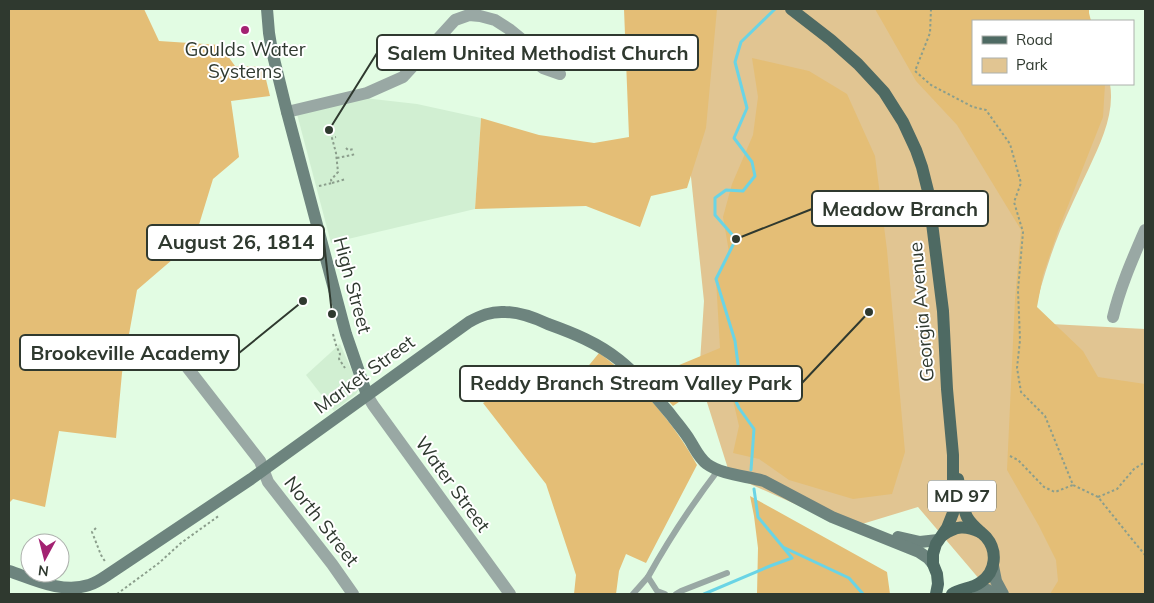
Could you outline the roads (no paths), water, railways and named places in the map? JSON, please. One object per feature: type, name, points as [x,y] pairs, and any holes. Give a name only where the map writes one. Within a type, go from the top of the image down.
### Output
[{"type":"main road","name":"High Street","points":[[267,9],[272,51],[287,112],[346,334],[367,395]]},
{"type":"main road","name":"Georgia Avenue","points":[[794,11],[851,58],[884,92],[903,122],[916,150],[928,191],[943,311],[952,455],[953,514],[936,544],[933,554],[938,584],[936,594]]},
{"type":"main road","name":"Market Street","points":[[9,571],[53,586],[66,588],[89,585],[109,574],[263,470],[469,322],[482,315],[494,312],[519,313],[577,334],[596,344],[620,361],[641,381],[689,439],[700,458],[709,466],[736,476],[764,481],[832,517],[862,529]]},
{"type":"main road","name":"Georgia Avenue","points":[[952,455],[967,517],[987,538],[992,547],[994,556],[993,566]]},
{"type":"main road","points":[[862,529],[920,542],[940,538],[950,530],[960,527],[971,528],[980,532]]},
{"type":"main road","points":[[862,529],[919,552],[928,558],[944,582],[963,590],[988,590],[992,594]]},
{"type":"main road","points":[[963,590],[982,582],[989,575],[993,566]]},
{"type":"main road","points":[[993,566],[996,581],[1003,594]]},
{"type":"street","points":[[287,112],[367,93],[403,77],[455,20],[469,15],[495,20],[510,29],[520,38],[531,59],[543,68],[560,74]]},
{"type":"street","points":[[1113,317],[1116,303],[1145,230]]},
{"type":"street","name":"North Street","points":[[180,358],[260,461],[268,482],[353,594]]},
{"type":"street","name":"Water Street","points":[[367,395],[510,594]]},
{"type":"lane","points":[[633,594],[648,577],[698,497],[719,469]]},
{"type":"lane","points":[[676,594],[727,573]]},
{"type":"lane","points":[[648,577],[657,591],[665,594]]},
{"type":"waterway","points":[[751,470],[754,429],[739,408],[733,395],[739,372],[735,341],[716,279],[736,239],[715,215],[715,198],[726,190],[743,191],[755,176],[752,162],[734,138],[747,108],[735,62],[741,42],[775,9]]},
{"type":"waterway","points":[[704,594],[792,558],[758,517],[754,489]]},
{"type":"waterway","points":[[785,548],[849,578],[863,594]]},
{"type":"place","name":"Goulds Water Systems","points":[[245,30]]},
{"type":"place","name":"Salem United Methodist Church","points":[[329,130]]},
{"type":"place","name":"Meadow Branch","points":[[736,239]]},
{"type":"place","name":"Brookeville Academy","points":[[303,301]]},
{"type":"place","name":"Reddy Branch Stream Valley Park","points":[[869,312]]},
{"type":"place","name":"August 26, 1814","points":[[332,314]]}]
